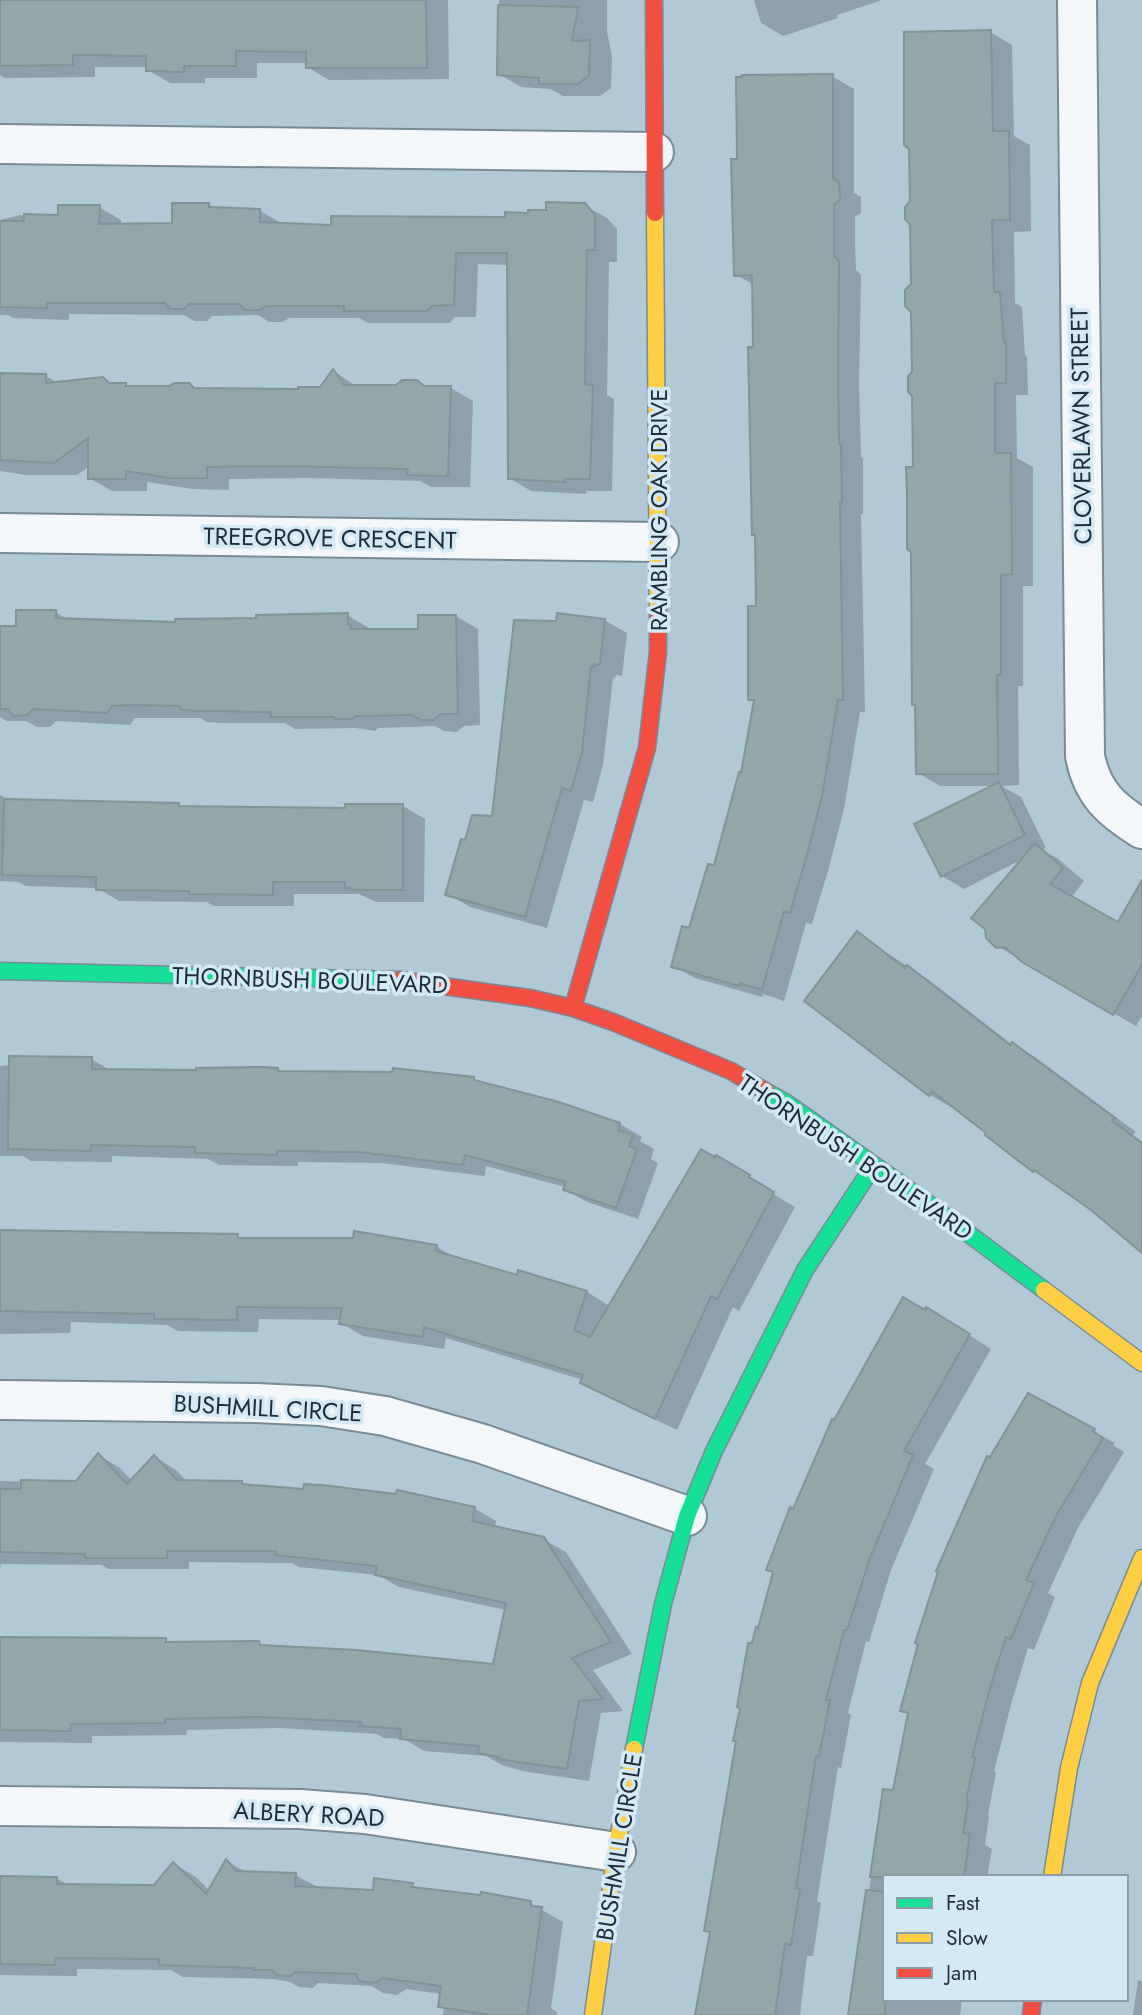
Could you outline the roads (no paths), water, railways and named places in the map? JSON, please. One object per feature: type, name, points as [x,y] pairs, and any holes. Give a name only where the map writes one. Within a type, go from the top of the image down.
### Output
[{"type":"street","name":"RAMBLING OAK DRIVE","points":[[572,1008],[647,748],[658,652],[654,0]]},
{"type":"street","name":"CLOVERLAWN STREET","points":[[1077,0],[1085,756],[1088,773],[1105,803],[1142,829]]},
{"type":"street","points":[[0,144],[654,152]]},
{"type":"street","name":"TREEGROVE CRESCENT","points":[[0,533],[659,542]]},
{"type":"street","name":"THORNBUSH BOULEVARD","points":[[0,971],[412,980],[530,998],[613,1022],[731,1071],[788,1104],[1142,1363]]},
{"type":"street","name":"BUSHMILL CIRCLE","points":[[593,2015],[616,1852],[645,1685],[687,1516],[713,1451],[781,1315],[805,1270],[874,1165]]},
{"type":"street","name":"BUSHMILL CIRCLE","points":[[0,1400],[256,1402],[321,1406],[385,1416],[483,1444],[687,1516]]},
{"type":"street","points":[[1052,1875],[1069,1768],[1090,1683],[1142,1558]]},
{"type":"street","name":"ALBERY ROAD","points":[[0,1806],[300,1809],[352,1813],[616,1852]]}]
